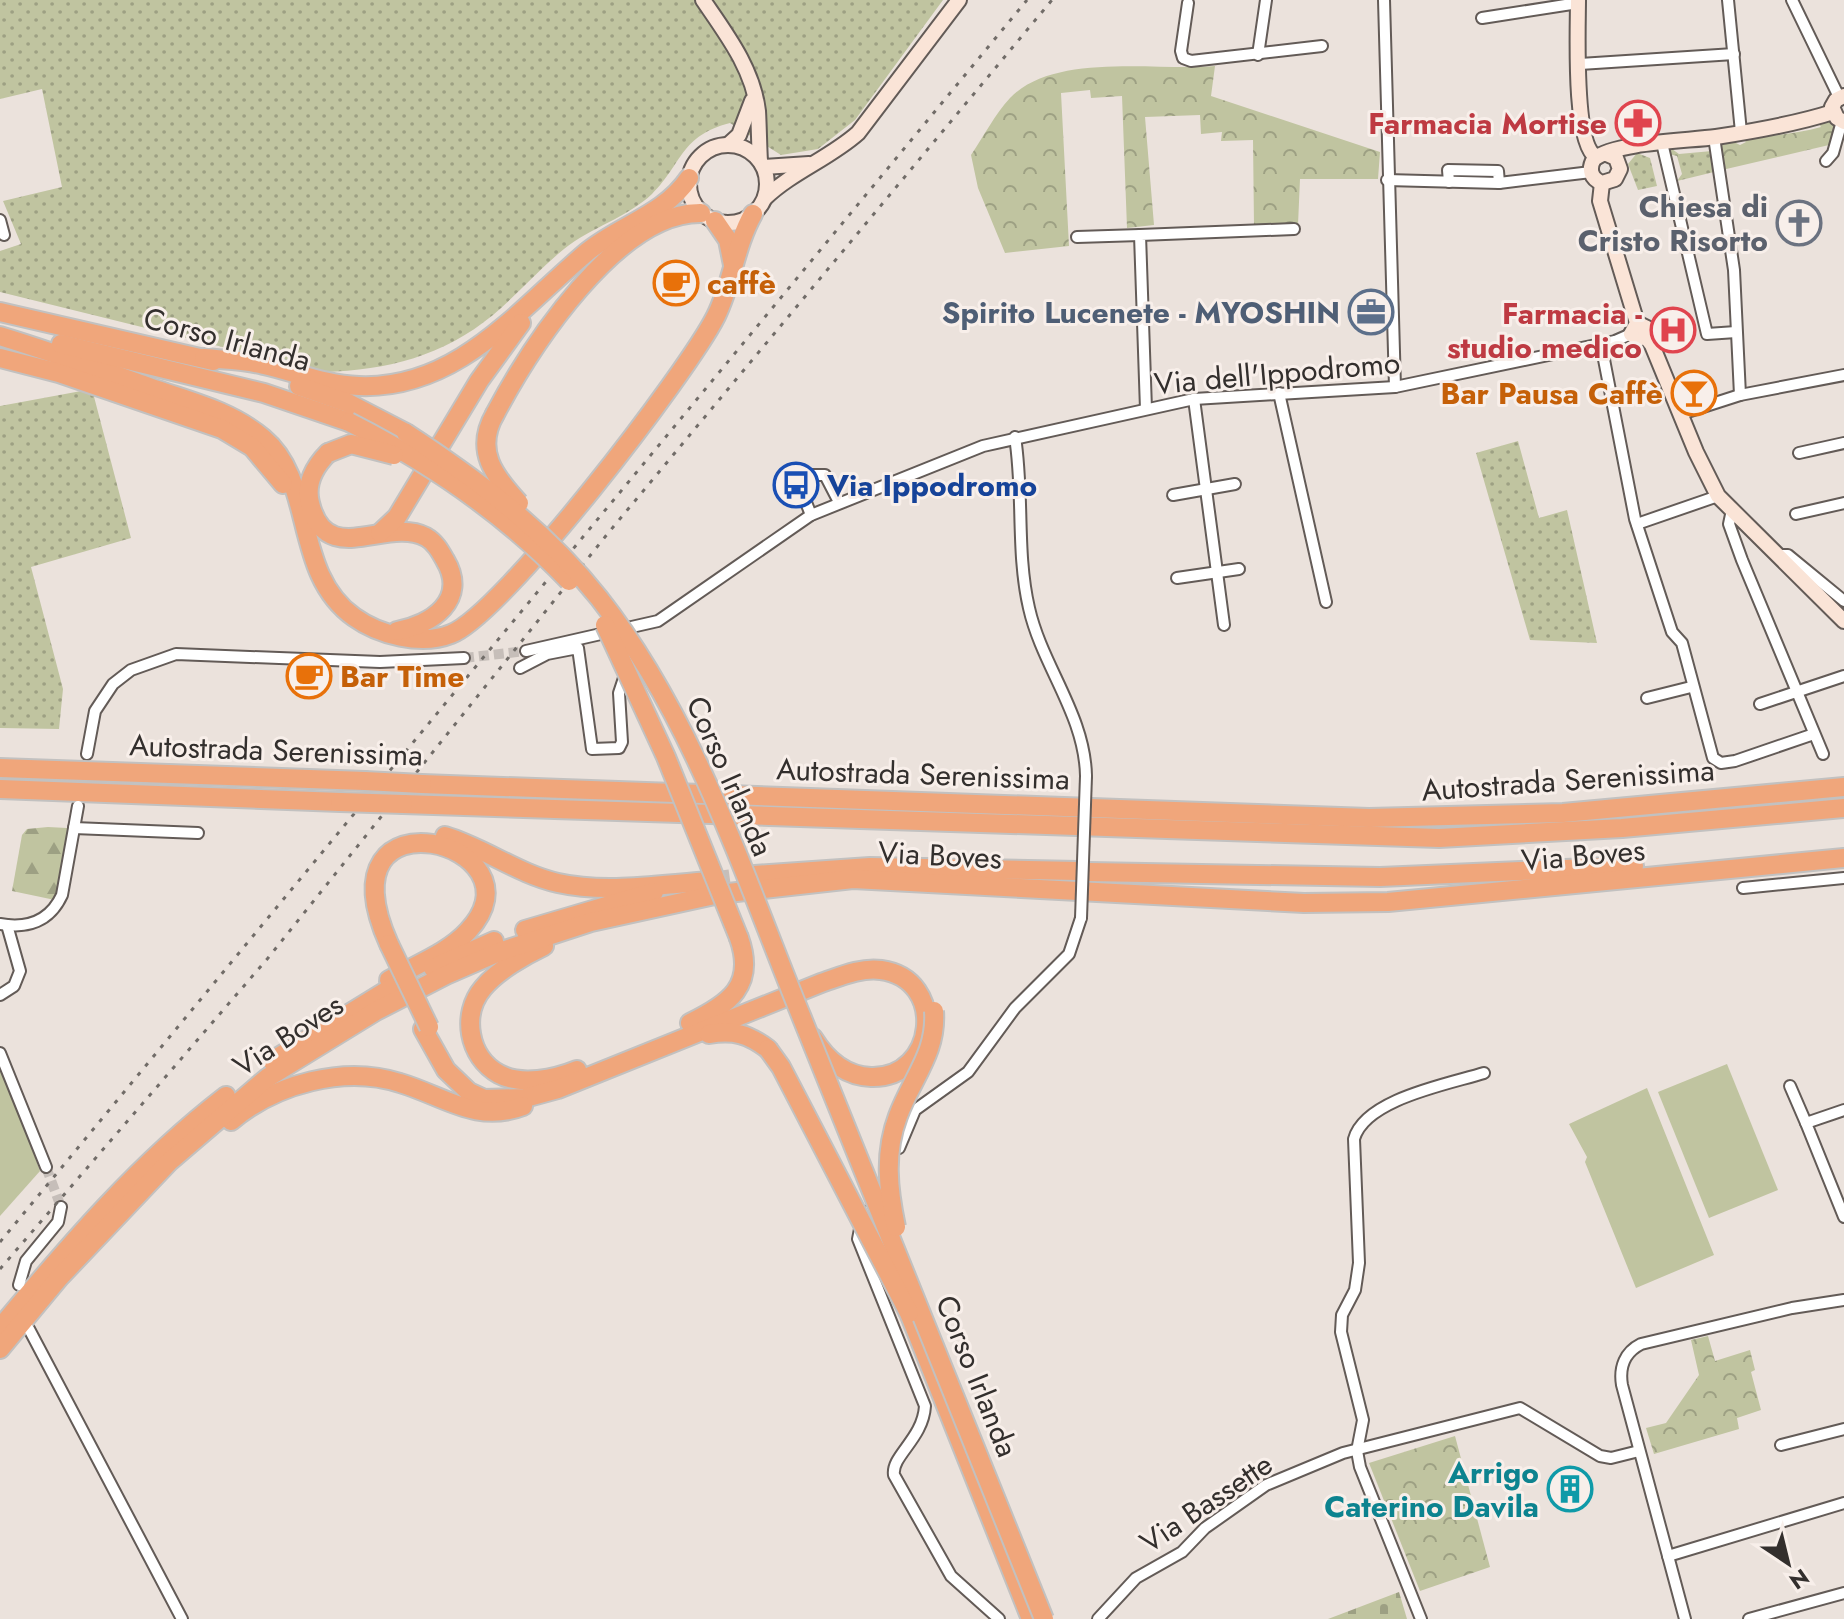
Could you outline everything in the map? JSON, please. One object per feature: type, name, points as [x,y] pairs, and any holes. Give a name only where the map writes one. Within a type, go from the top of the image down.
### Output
[{"type":"highway","points":[[204,358],[261,364],[327,382],[358,386],[403,383],[464,358],[608,236],[666,204],[689,178]]},
{"type":"highway","points":[[0,336],[67,356],[235,418],[275,448],[286,467],[322,582],[336,601],[355,618],[387,632],[425,640],[452,634],[477,618],[526,566],[630,440],[688,361],[715,318],[753,214]]},
{"type":"highway","points":[[562,555],[490,467],[484,445],[495,414],[535,348],[580,289],[612,257],[662,221],[708,217],[728,240],[733,266]]},
{"type":"highway","points":[[380,533],[397,517],[479,381],[551,284]]},
{"type":"highway","points":[[0,304],[49,323]]},
{"type":"highway","name":"Corso Irlanda","points":[[0,312],[49,323],[165,359],[349,422],[419,459],[484,505],[552,563],[613,628],[675,741],[1031,1619]]},
{"type":"highway","name":"Corso Irlanda","points":[[0,330],[165,359],[204,358],[348,403],[406,433],[509,506],[562,555],[630,640],[682,731],[805,1026],[1044,1619]]},
{"type":"highway","points":[[0,358],[59,373],[222,429],[252,447],[266,460],[300,515]]},
{"type":"highway","points":[[387,632],[420,627],[435,618],[444,608],[453,584],[449,566],[432,541],[412,531],[380,533],[358,540],[342,538],[319,523],[309,501],[309,489],[318,463],[328,453],[351,444],[384,451],[484,505]]},
{"type":"highway","points":[[303,1040],[332,1012],[457,941],[481,912],[485,895],[472,862],[455,848],[417,841],[389,855],[375,882],[373,898],[385,945],[426,1028],[446,1070],[469,1092],[501,1100],[558,1089],[646,1048],[727,1001],[739,988],[745,971],[739,938],[613,628]]},
{"type":"highway","name":"Autostrada Serenissima","points":[[0,768],[1369,818],[1601,810],[1844,787]]},
{"type":"highway","name":"Autostrada Serenissima","points":[[0,789],[1439,838],[1622,828],[1844,808]]},
{"type":"highway","name":"Via Boves","points":[[0,1328],[144,1167],[217,1102],[303,1040],[404,981],[547,922],[631,898],[712,881],[586,887],[557,883],[517,870],[469,843],[433,833],[414,832],[382,848],[366,881],[369,917],[385,945]]},
{"type":"highway","name":"Via Boves","points":[[755,875],[870,867],[1294,878],[1442,876],[1621,867],[1844,847]]},
{"type":"highway","name":"Via Boves","points":[[0,1349],[123,1209],[169,1162],[267,1078],[376,1011],[446,975],[548,934],[684,900],[853,879],[1304,903],[1388,902],[1844,858]]},
{"type":"highway","points":[[571,1073],[548,1078],[514,1078],[499,1074],[487,1065],[470,1035],[470,1018],[483,988],[529,954],[551,943],[684,900]]},
{"type":"highway","points":[[426,1028],[456,1075],[480,1092],[516,1094],[646,1048],[859,965],[881,963],[897,968],[927,992],[933,1043],[898,1116],[888,1164],[888,1192],[910,1284]]},
{"type":"highway","points":[[805,1026],[835,1064],[852,1075],[886,1077],[915,1059],[929,1028],[931,1012]]},
{"type":"highway","points":[[646,1048],[721,1032],[751,1036],[768,1049],[781,1067],[909,1313]]},
{"type":"highway","name":"Via Boves","points":[[123,1209],[237,1116],[278,1092],[330,1076],[399,1082],[484,1114],[506,1113],[558,1089]]},
{"type":"street","points":[[703,0],[745,65],[753,93],[762,164],[768,183],[765,198]]},
{"type":"street","points":[[753,93],[751,109],[739,135],[728,145],[702,154],[689,178],[693,203],[708,217],[741,221],[753,214],[779,184],[817,163],[858,133],[959,0]]},
{"type":"street","points":[[1258,55],[1266,0]]},
{"type":"street","points":[[1384,0],[1395,387]]},
{"type":"street","points":[[1728,0],[1741,132]]},
{"type":"street","points":[[1792,0],[1842,97],[1832,105],[1840,118],[1833,153],[1826,161]]},
{"type":"street","points":[[1482,18],[1578,2],[1585,139],[1591,154],[1607,157]]},
{"type":"street","points":[[1188,3],[1183,58],[1191,61],[1322,46]]},
{"type":"street","points":[[1580,64],[1734,54]]},
{"type":"street","points":[[1387,180],[1499,183],[1591,172],[1607,157],[1629,147],[1840,118]]},
{"type":"street","points":[[1714,137],[1734,270],[1740,395]]},
{"type":"street","points":[[1662,143],[1707,334],[1736,332]]},
{"type":"street","points":[[728,145],[742,147],[762,164],[817,163]]},
{"type":"street","points":[[1602,183],[1617,177],[1607,157]]},
{"type":"street","points":[[1591,172],[1602,183]]},
{"type":"street","points":[[1602,183],[1600,201],[1638,331],[1652,345],[1716,492],[1844,621]]},
{"type":"street","points":[[0,220],[4,235]]},
{"type":"street","points":[[1077,237],[1294,229]]},
{"type":"street","points":[[1140,235],[1146,409]]},
{"type":"street","name":"Via dell'Ippodromo","points":[[526,651],[613,628],[658,621],[811,515],[951,457],[1015,437],[1194,399],[1395,387],[1601,344],[1638,331]]},
{"type":"street","points":[[1601,344],[1637,524],[1672,632],[1682,643],[1691,687],[1713,758],[1721,763],[1735,761],[1814,734]]},
{"type":"street","points":[[1681,414],[1740,395],[1844,375]]},
{"type":"street","points":[[1279,393],[1326,602]]},
{"type":"street","points":[[1194,399],[1224,625]]},
{"type":"street","points":[[999,1619],[951,1576],[894,1475],[896,1462],[922,1426],[924,1399],[862,1251],[858,1230],[862,1219],[891,1187],[901,1137],[915,1110],[968,1072],[1015,1008],[1069,954],[1081,918],[1086,753],[1041,640],[1024,583],[1015,437]]},
{"type":"street","points":[[1799,453],[1844,443]]},
{"type":"street","points":[[811,515],[800,487],[812,475],[825,475],[839,502]]},
{"type":"street","points":[[1173,495],[1235,484]]},
{"type":"street","points":[[1637,524],[1716,492]]},
{"type":"street","points":[[1796,514],[1844,503]]},
{"type":"street","points":[[1732,510],[1729,524],[1823,754]]},
{"type":"street","points":[[1780,555],[1788,555],[1844,601]]},
{"type":"street","points":[[1177,578],[1239,569]]},
{"type":"street","points":[[520,668],[547,654],[578,648],[589,745],[592,749],[619,748],[622,742],[619,693],[629,665],[629,650],[613,628]]},
{"type":"street","points":[[87,754],[92,729],[106,692],[131,670],[176,654],[380,662],[464,658]]},
{"type":"street","points":[[1760,704],[1844,676]]},
{"type":"street","points":[[1647,698],[1691,687]]},
{"type":"street","points":[[0,995],[14,986],[20,971],[4,924],[30,924],[56,909],[62,895],[78,806]]},
{"type":"street","points":[[74,828],[198,833]]},
{"type":"street","points":[[1743,888],[1844,878]]},
{"type":"street","points":[[0,1053],[46,1167]]},
{"type":"street","points":[[1421,1619],[1360,1467],[1357,1451],[1363,1420],[1341,1332],[1342,1315],[1355,1290],[1359,1263],[1356,1131],[1370,1116],[1407,1096],[1484,1073]]},
{"type":"street","points":[[1790,1086],[1842,1204],[1844,1217]]},
{"type":"street","points":[[1806,1123],[1844,1110]]},
{"type":"street","points":[[19,1285],[26,1261],[58,1222],[61,1207]]},
{"type":"street","points":[[1685,1619],[1620,1374],[1634,1347],[1792,1308],[1844,1300]]},
{"type":"street","points":[[29,1329],[182,1619]]},
{"type":"street","name":"Via Bassette","points":[[1098,1619],[1136,1578],[1182,1552],[1205,1528],[1246,1498],[1288,1474],[1357,1451],[1520,1408],[1600,1456],[1639,1451]]},
{"type":"street","points":[[1781,1445],[1844,1429]]},
{"type":"street","points":[[1668,1556],[1844,1503]]},
{"type":"street","points":[[1749,1619],[1844,1593]]},
{"type":"green space","points":[[0,0],[943,0],[855,120],[818,149],[781,155],[730,123],[714,129],[692,143],[652,194],[564,249],[474,329],[434,351],[414,358],[370,368],[324,372],[0,292],[0,251],[21,244],[3,201],[62,187],[42,89],[0,99]]},
{"type":"green space","points":[[1215,66],[1211,96],[1380,152],[1378,179],[1300,179],[1298,225],[1254,226],[1253,140],[1221,141],[1222,132],[1201,134],[1200,115],[1145,117],[1154,225],[1127,228],[1122,96],[1091,98],[1090,90],[1061,93],[1069,246],[1005,253],[978,188],[971,155],[1010,98],[1029,84],[1052,74],[1079,69]]},
{"type":"green space","points":[[1831,119],[1835,127],[1829,145],[1722,170],[1722,145],[1734,142],[1740,145],[1746,142],[1744,140],[1821,127],[1816,120]]},
{"type":"green space","points":[[1672,149],[1679,154],[1712,151],[1714,172],[1677,181],[1682,174],[1677,156],[1669,154]]},
{"type":"green space","points":[[1637,153],[1650,158],[1657,186],[1638,190],[1628,164]]},
{"type":"green space","points":[[92,389],[131,538],[31,567],[63,689],[59,729],[0,728],[0,406]]},
{"type":"green space","points":[[1518,441],[1539,518],[1567,510],[1597,643],[1530,640],[1476,453]]},
{"type":"green space","points":[[67,828],[63,873],[55,900],[12,891],[22,835],[27,829]]},
{"type":"green space","points":[[0,1061],[40,1171],[0,1216]]},
{"type":"green space","points":[[1727,1064],[1778,1190],[1709,1218],[1658,1092]]},
{"type":"green space","points":[[1647,1088],[1714,1255],[1636,1288],[1585,1162],[1587,1157],[1569,1124]]},
{"type":"green space","points":[[1708,1336],[1715,1361],[1750,1350],[1755,1370],[1751,1372],[1761,1410],[1737,1418],[1739,1429],[1654,1454],[1646,1428],[1666,1423],[1699,1375],[1691,1340]]},
{"type":"green space","points":[[1455,1436],[1490,1567],[1420,1591],[1369,1463]]},
{"type":"green space","points":[[1399,1592],[1407,1619],[1328,1619]]},
{"type":"tunnel","points":[[464,658],[526,651]]},
{"type":"tunnel","points":[[712,881],[755,875]]},
{"type":"tunnel","points":[[46,1167],[61,1207]]},
{"type":"railway","points":[[0,1242],[1027,0]]},
{"type":"railway","points":[[0,1269],[268,958],[609,532],[1052,0]]},
{"type":"place","name":"Farmacia Mortise","points":[[1638,123]]},
{"type":"place","name":"Chiesa di Cristo Risorto","points":[[1799,223]]},
{"type":"place","name":"caffè","points":[[676,283]]},
{"type":"place","name":"Spirito Lucenete - MYOSHIN","points":[[1371,312]]},
{"type":"place","name":"Farmacia - studio medico","points":[[1673,330]]},
{"type":"place","name":"Bar Pausa Caffè","points":[[1694,393]]},
{"type":"place","name":"Via Ippodromo","points":[[796,485]]},
{"type":"place","name":"Bar Time","points":[[309,676]]},
{"type":"place","name":"Arrigo Caterino Davila","points":[[1570,1489]]}]
